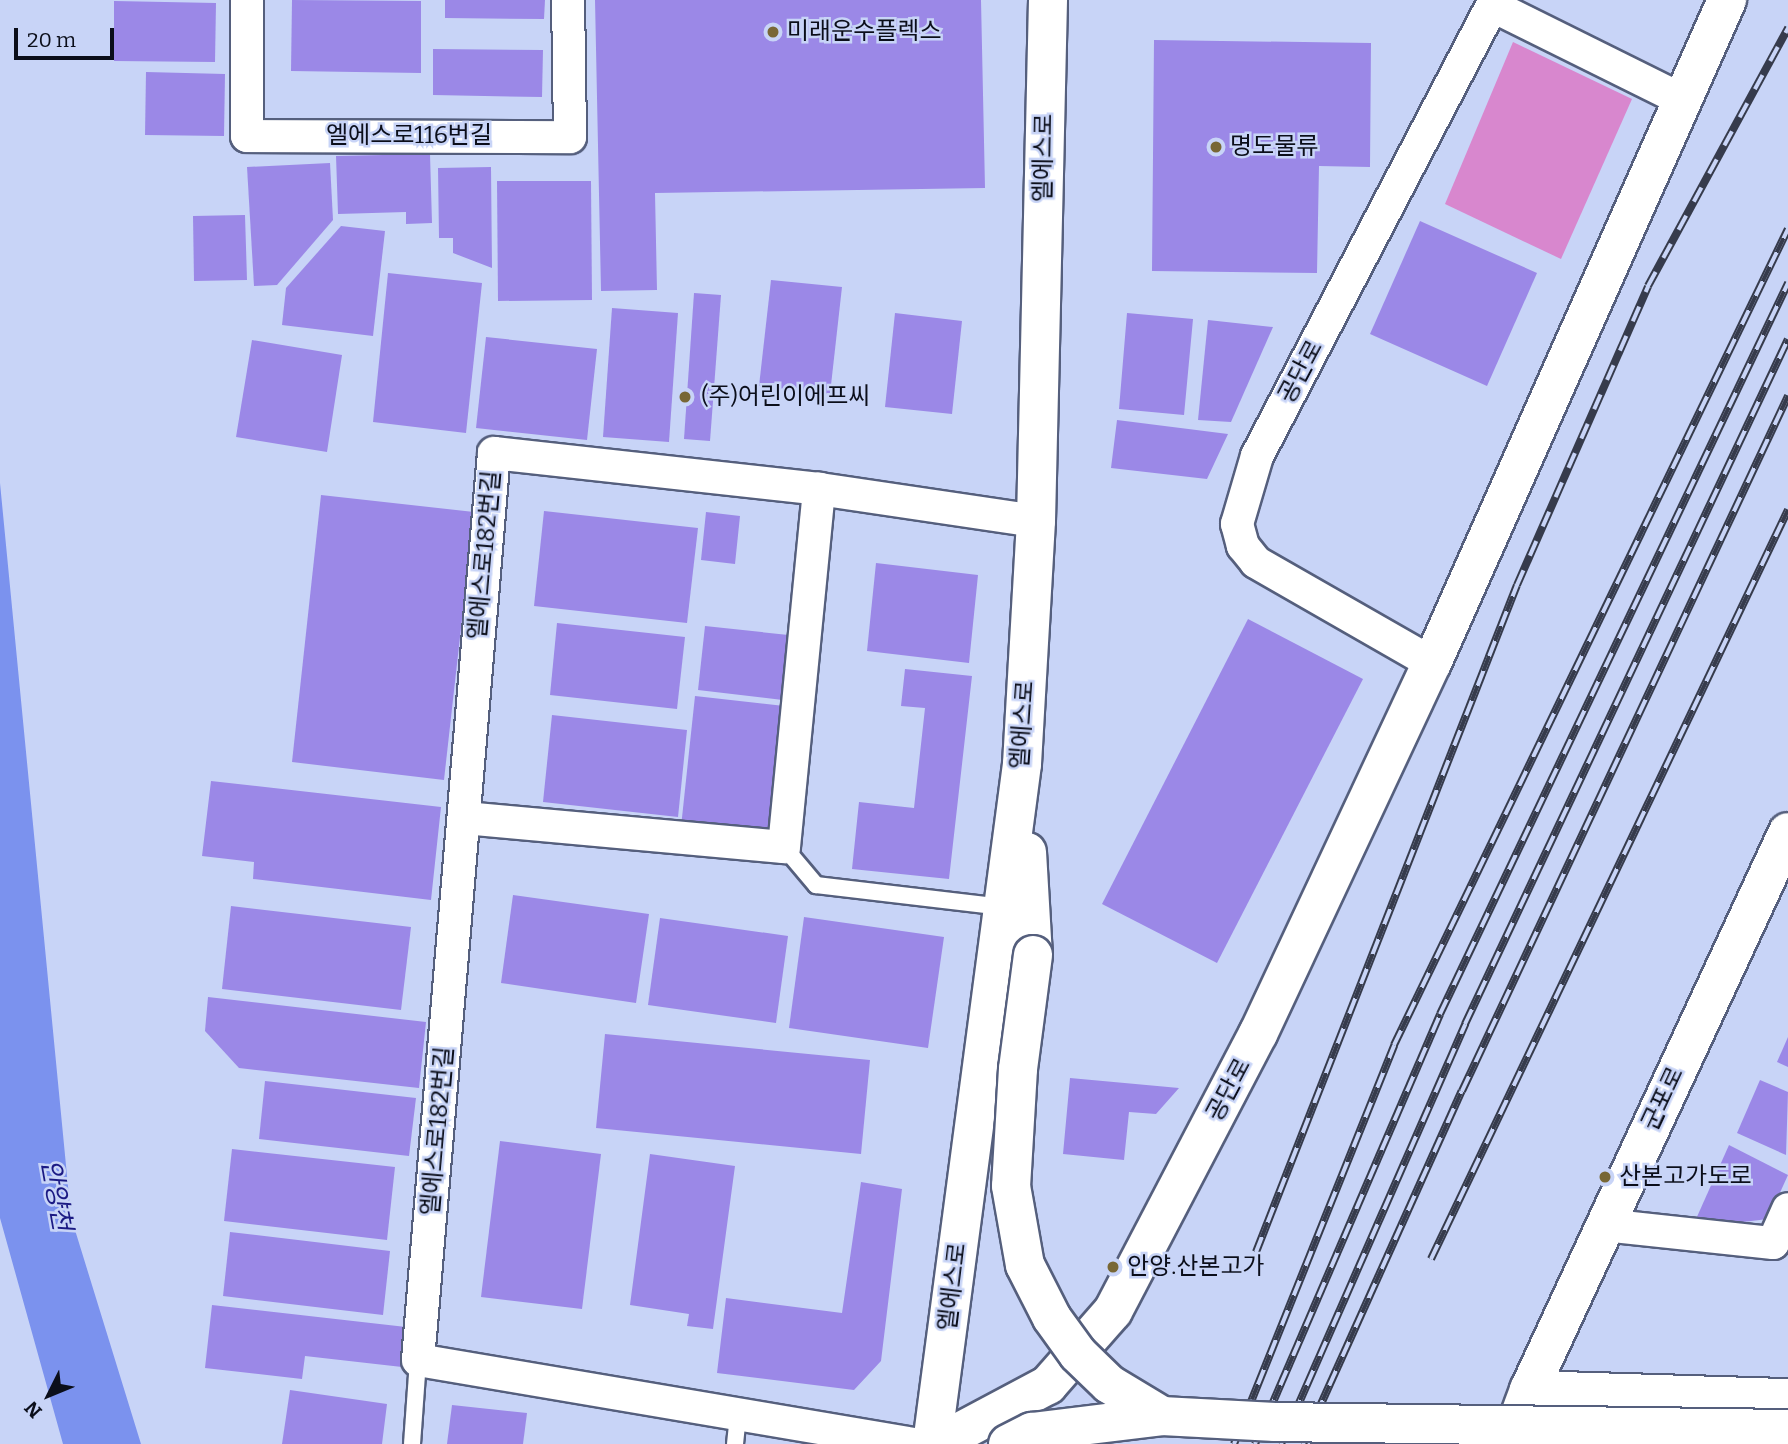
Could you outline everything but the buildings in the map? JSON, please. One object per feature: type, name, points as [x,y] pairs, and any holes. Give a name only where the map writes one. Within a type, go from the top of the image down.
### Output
[{"type":"street","name":"엘에스로116번길","points":[[247,0],[247,136],[570,137],[568,0]]},
{"type":"street","name":"엘에스로","points":[[935,1444],[1021,764],[1036,521],[1048,0]]},
{"type":"street","name":"공단로","points":[[935,1444],[1048,1385],[1113,1311],[1258,1034],[1432,663],[1727,0]]},
{"type":"street","name":"공단로","points":[[1432,663],[1256,562],[1243,546],[1237,524],[1256,456],[1495,3]]},
{"type":"street","points":[[1495,3],[1682,100]]},
{"type":"street","name":"엘에스로182번길","points":[[418,1360],[494,453],[820,489],[1036,521]]},
{"type":"street","points":[[464,817],[784,848],[820,489]]},
{"type":"street","points":[[1021,764],[1033,955],[1018,1069],[1011,1186],[1025,1265],[1052,1318],[1078,1354],[1109,1384],[1162,1416]]},
{"type":"street","name":"군포로","points":[[1509,1444],[1529,1390],[1788,832]]},
{"type":"street","points":[[1604,1226],[1773,1243],[1787,1207]]},
{"type":"street","points":[[418,1360],[736,1430],[914,1444]]},
{"type":"street","points":[[1529,1390],[1788,1398]]},
{"type":"street","points":[[1008,1444],[1032,1432],[1162,1416],[1275,1422],[1788,1429]]},
{"type":"lane","points":[[784,848],[816,885],[1003,907]]},
{"type":"lane","name":"엘에스로182번길","points":[[412,1444],[418,1360]]},
{"type":"shaded area","points":[[1513,42],[1632,99],[1561,259],[1445,204]]},
{"type":"water","name":"안양천","points":[[0,483],[71,1217],[141,1444],[63,1444],[0,1218]]},
{"type":"railway","points":[[1256,1252],[1517,585],[1648,286],[1788,28]]},
{"type":"railway","points":[[1234,1444],[1394,1045],[1788,229]]},
{"type":"railway","points":[[1255,1444],[1440,1014],[1788,283]]},
{"type":"railway","points":[[1281,1444],[1465,1024],[1788,339]]},
{"type":"railway","points":[[1303,1444],[1462,1091],[1788,396]]},
{"type":"railway","points":[[1431,1259],[1788,510]]},
{"type":"place","name":"미래운수플렉스","points":[[773,32]]},
{"type":"place","name":"명도물류","points":[[1216,147]]},
{"type":"place","name":"(주)어린이에프씨","points":[[685,397]]},
{"type":"place","name":"산본고가도로","points":[[1605,1177]]},
{"type":"place","name":"안양.산본고가","points":[[1113,1267]]}]
